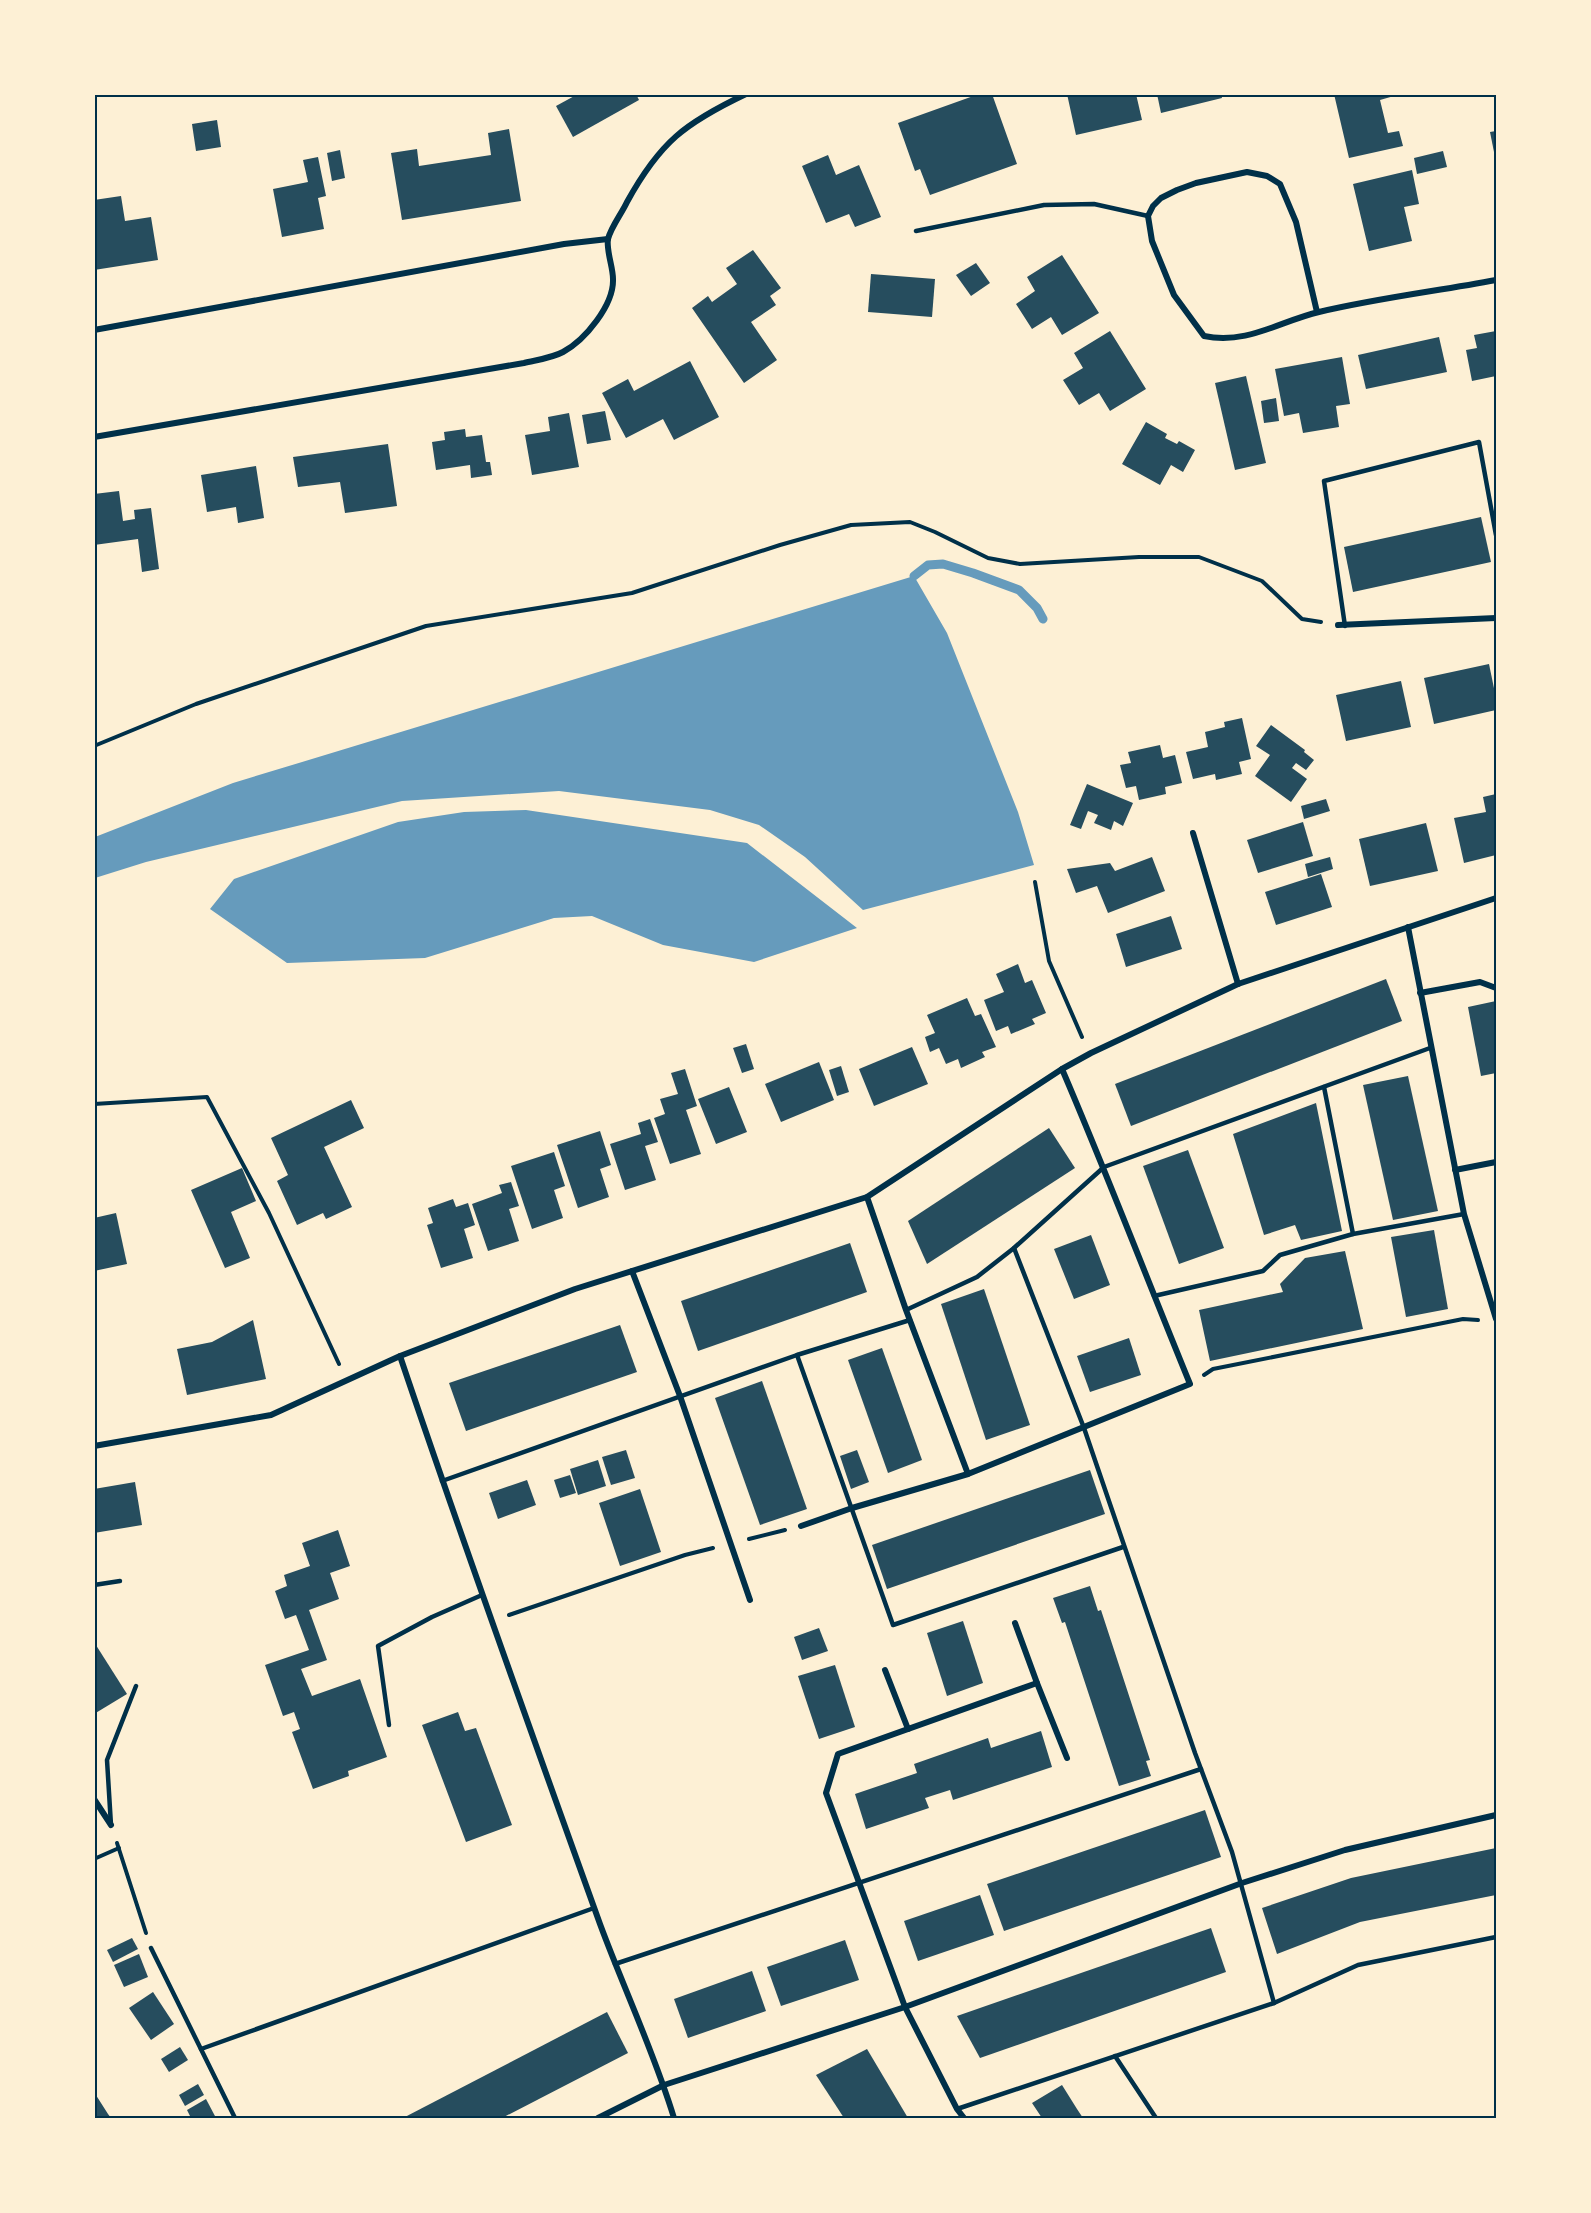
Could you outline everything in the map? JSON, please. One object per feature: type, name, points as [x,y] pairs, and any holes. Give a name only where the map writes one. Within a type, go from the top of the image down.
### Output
[{"type":"street","points":[[94,437],[524,363],[561,353],[582,340],[604,309],[614,282],[608,239],[643,174],[667,144],[694,122],[746,94]]},
{"type":"street","points":[[1317,312],[1296,222],[1280,184],[1267,176],[1247,172],[1196,183],[1161,198],[1148,216],[1152,241],[1174,295],[1204,336],[1217,339],[1259,333],[1317,312],[1497,280]]},
{"type":"street","points":[[94,330],[564,244],[608,239]]},
{"type":"street","points":[[1342,626],[1497,618]]},
{"type":"street","points":[[1193,833],[1238,984]]},
{"type":"street","points":[[94,1446],[271,1415],[400,1356],[575,1289],[867,1197],[1091,1053],[1238,984],[1497,898]]},
{"type":"street","points":[[1408,927],[1464,1214],[1497,1319]]},
{"type":"street","points":[[1420,993],[1480,982],[1497,988]]},
{"type":"street","points":[[801,1526],[852,1508],[968,1474],[1190,1384],[1104,1167],[1062,1070]]},
{"type":"street","points":[[1455,1170],[1497,1162]]},
{"type":"street","points":[[867,1197],[906,1310],[968,1474]]},
{"type":"street","points":[[632,1271],[680,1396],[750,1600]]},
{"type":"street","points":[[400,1356],[442,1481],[594,1908],[664,2085],[674,2118]]},
{"type":"street","points":[[1015,1623],[1067,1758]]},
{"type":"street","points":[[885,1670],[908,1729]]},
{"type":"street","points":[[964,2118],[957,2109],[905,2007],[826,1793],[838,1754],[1037,1683]]},
{"type":"street","points":[[94,1799],[111,1825]]},
{"type":"street","points":[[598,2118],[664,2085],[905,2007],[1242,1883],[1345,1850],[1497,1815]]},
{"type":"lane","points":[[916,231],[1044,205],[1094,204],[1148,216]]},
{"type":"lane","points":[[1342,626],[1324,480],[1479,442],[1497,535]]},
{"type":"lane","points":[[906,1310],[977,1277],[1014,1248],[1104,1167],[1430,1048]]},
{"type":"lane","points":[[1324,1087],[1353,1234]]},
{"type":"lane","points":[[1154,1296],[1263,1270],[1280,1255],[1353,1234],[1464,1214]]},
{"type":"lane","points":[[1014,1248],[1084,1428],[1123,1547],[1242,1883],[1274,2002]]},
{"type":"lane","points":[[442,1481],[797,1355],[910,1320]]},
{"type":"lane","points":[[797,1355],[893,1625],[1123,1547]]},
{"type":"lane","points":[[94,1585],[120,1581]]},
{"type":"lane","points":[[389,1725],[378,1646],[432,1617],[483,1595]]},
{"type":"lane","points":[[111,1825],[108,1760],[136,1686]]},
{"type":"lane","points":[[615,1964],[1201,1769]]},
{"type":"lane","points":[[201,2049],[594,1908]]},
{"type":"lane","points":[[957,2109],[1274,2002],[1358,1965],[1497,1937]]},
{"type":"lane","points":[[151,1948],[235,2118]]},
{"type":"lane","points":[[1115,2056],[1156,2118]]},
{"type":"path","points":[[94,746],[196,704],[426,626],[632,593],[780,545],[851,525],[910,522],[988,558],[1020,564],[1139,557],[1199,557],[1262,581],[1302,619],[1342,626]]},
{"type":"path","points":[[1035,882],[1049,961],[1091,1053]]},
{"type":"path","points":[[94,1104],[207,1097],[269,1213],[347,1381]]},
{"type":"path","points":[[1190,1384],[1213,1369],[1463,1319],[1485,1320]]},
{"type":"path","points":[[492,1621],[685,1555],[801,1526]]},
{"type":"path","points":[[111,1825],[151,1948]]},
{"type":"path","points":[[94,1859],[119,1848]]},
{"type":"water","points":[[914,576],[947,633],[1018,812],[1034,865],[863,910],[805,857],[759,825],[710,810],[559,791],[402,801],[146,862],[95,878],[95,837],[233,783]]},
{"type":"water","points":[[526,810],[747,843],[857,928],[754,962],[663,945],[592,916],[554,918],[425,958],[287,963],[210,909],[234,879],[398,822],[464,812]]},
{"type":"building","points":[[578,94],[636,94],[639,100],[573,137],[556,106]]},
{"type":"building","points":[[979,94],[992,94],[1017,164],[930,195],[920,169],[915,171],[898,123]]},
{"type":"building","points":[[1067,94],[1136,94],[1142,120],[1076,135]]},
{"type":"building","points":[[1157,94],[1221,94],[1222,98],[1161,113]]},
{"type":"building","points":[[1334,94],[1401,94],[1380,100],[1388,133],[1399,131],[1403,146],[1349,158]]},
{"type":"building","points":[[217,120],[221,147],[196,151],[192,124]]},
{"type":"building","points":[[509,129],[521,201],[402,220],[391,153],[417,149],[419,166],[491,155],[488,133]]},
{"type":"building","points":[[1496,131],[1496,157],[1495,157],[1490,132]]},
{"type":"building","points":[[340,150],[345,178],[332,181],[327,153]]},
{"type":"building","points":[[1443,151],[1447,167],[1417,174],[1414,158]]},
{"type":"building","points":[[828,155],[836,175],[859,165],[881,217],[855,227],[849,214],[826,223],[802,166]]},
{"type":"building","points":[[318,157],[326,196],[318,198],[324,229],[282,237],[273,189],[308,182],[303,160]]},
{"type":"building","points":[[1412,170],[1419,204],[1404,207],[1412,241],[1369,251],[1353,184]]},
{"type":"building","points":[[121,196],[125,221],[151,217],[158,260],[94,270],[94,200]]},
{"type":"building","points":[[753,250],[781,288],[770,296],[776,305],[751,322],[777,360],[744,383],[692,308],[708,296],[712,302],[737,284],[726,268]]},
{"type":"building","points":[[1062,255],[1099,313],[1062,335],[1051,317],[1032,329],[1016,304],[1035,291],[1027,277]]},
{"type":"building","points":[[976,263],[990,283],[971,296],[956,275]]},
{"type":"building","points":[[871,274],[935,279],[932,317],[868,312]]},
{"type":"building","points":[[1110,331],[1146,389],[1110,411],[1099,393],[1079,405],[1063,380],[1083,368],[1074,353]]},
{"type":"building","points":[[1496,331],[1496,376],[1472,381],[1466,350],[1477,348],[1474,335]]},
{"type":"building","points":[[1439,337],[1447,372],[1366,389],[1358,355]]},
{"type":"building","points":[[1342,357],[1350,404],[1336,406],[1339,427],[1303,433],[1299,413],[1284,416],[1275,369]]},
{"type":"building","points":[[690,361],[719,417],[674,440],[663,419],[626,438],[602,393],[628,379],[634,391]]},
{"type":"building","points":[[1246,376],[1266,463],[1235,470],[1215,383]]},
{"type":"building","points":[[1276,398],[1279,421],[1264,423],[1261,401]]},
{"type":"building","points":[[605,411],[611,440],[587,444],[582,415]]},
{"type":"building","points":[[569,413],[579,467],[532,475],[525,435],[550,431],[548,417]]},
{"type":"building","points":[[1146,422],[1167,434],[1165,438],[1177,444],[1179,441],[1195,450],[1183,472],[1171,465],[1160,485],[1122,464]]},
{"type":"building","points":[[465,429],[466,437],[482,435],[486,462],[490,462],[492,475],[471,478],[470,465],[436,470],[432,442],[445,440],[444,432]]},
{"type":"building","points":[[388,444],[397,506],[345,513],[340,482],[298,487],[293,457]]},
{"type":"building","points":[[256,466],[264,518],[238,523],[236,507],[207,512],[201,475]]},
{"type":"building","points":[[119,491],[123,521],[135,519],[134,510],[151,508],[159,569],[142,572],[138,539],[94,545],[94,494]]},
{"type":"building","points":[[1481,517],[1491,562],[1353,592],[1344,547]]},
{"type":"building","points":[[1489,664],[1496,698],[1496,710],[1434,724],[1424,678]]},
{"type":"building","points":[[1401,681],[1411,727],[1346,741],[1336,695]]},
{"type":"building","points":[[1242,718],[1251,759],[1239,762],[1242,774],[1216,780],[1215,774],[1193,779],[1186,752],[1208,747],[1205,732],[1225,727],[1224,722]]},
{"type":"building","points":[[1271,725],[1305,750],[1304,752],[1314,760],[1306,770],[1296,763],[1292,768],[1307,779],[1291,802],[1255,776],[1270,755],[1256,746]]},
{"type":"building","points":[[1160,745],[1163,758],[1175,755],[1182,783],[1165,787],[1166,794],[1139,800],[1136,786],[1126,788],[1120,765],[1131,763],[1128,752]]},
{"type":"building","points":[[1087,784],[1133,803],[1123,826],[1114,821],[1111,830],[1094,823],[1098,815],[1088,811],[1081,829],[1070,825]]},
{"type":"building","points":[[1496,794],[1496,855],[1464,863],[1454,818],[1486,812],[1483,797]]},
{"type":"building","points":[[1326,799],[1330,811],[1304,819],[1301,806]]},
{"type":"building","points":[[1303,822],[1313,856],[1258,873],[1247,840]]},
{"type":"building","points":[[1426,823],[1438,871],[1370,886],[1359,839]]},
{"type":"building","points":[[1152,857],[1165,891],[1108,913],[1097,886],[1076,893],[1067,869],[1110,863],[1115,871]]},
{"type":"building","points":[[1330,857],[1333,869],[1308,877],[1305,864]]},
{"type":"building","points":[[1321,874],[1332,907],[1276,925],[1265,892]]},
{"type":"building","points":[[1171,916],[1182,949],[1126,967],[1116,934]]},
{"type":"building","points":[[1018,964],[1025,983],[1032,980],[1046,1013],[1032,1019],[1035,1024],[1011,1034],[1008,1026],[996,1031],[984,1000],[1004,992],[996,974]]},
{"type":"building","points":[[1386,979],[1402,1021],[1131,1126],[1115,1084]]},
{"type":"building","points":[[967,998],[975,1016],[981,1014],[996,1047],[982,1052],[985,1057],[961,1068],[958,1059],[946,1064],[939,1048],[930,1052],[925,1037],[935,1033],[927,1015]]},
{"type":"building","points":[[1496,1001],[1496,1073],[1481,1076],[1468,1007]]},
{"type":"building","points":[[746,1044],[754,1069],[742,1073],[733,1048]]},
{"type":"building","points":[[912,1047],[928,1084],[874,1106],[859,1069]]},
{"type":"building","points":[[819,1062],[834,1100],[781,1122],[765,1084]]},
{"type":"building","points":[[841,1066],[849,1092],[837,1096],[829,1070]]},
{"type":"building","points":[[685,1069],[697,1106],[686,1110],[701,1154],[670,1164],[654,1118],[665,1114],[660,1099],[678,1094],[671,1073]]},
{"type":"building","points":[[1408,1076],[1438,1211],[1393,1220],[1363,1085]]},
{"type":"building","points":[[729,1087],[747,1132],[716,1144],[698,1099]]},
{"type":"building","points":[[351,1100],[364,1128],[324,1147],[352,1207],[326,1219],[323,1213],[297,1225],[277,1181],[288,1175],[271,1138]]},
{"type":"building","points":[[1316,1103],[1342,1231],[1301,1240],[1295,1225],[1264,1235],[1233,1134]]},
{"type":"building","points":[[650,1119],[658,1142],[645,1146],[656,1180],[625,1190],[610,1144],[641,1134],[638,1123]]},
{"type":"building","points":[[1049,1128],[1075,1168],[927,1264],[908,1221]]},
{"type":"building","points":[[600,1131],[611,1165],[600,1169],[609,1197],[578,1208],[557,1145]]},
{"type":"building","points":[[1188,1150],[1224,1248],[1179,1264],[1143,1166]]},
{"type":"building","points":[[554,1152],[565,1186],[554,1190],[563,1218],[532,1229],[511,1166]]},
{"type":"building","points":[[242,1168],[256,1201],[231,1212],[250,1258],[225,1268],[191,1190]]},
{"type":"building","points":[[511,1182],[519,1206],[509,1209],[519,1241],[488,1251],[472,1204],[502,1193],[499,1185]]},
{"type":"building","points":[[453,1199],[456,1207],[468,1203],[475,1225],[464,1229],[473,1258],[441,1268],[427,1225],[433,1223],[428,1208]]},
{"type":"building","points":[[116,1213],[127,1264],[94,1271],[94,1218]]},
{"type":"building","points":[[1434,1230],[1448,1309],[1406,1317],[1391,1237]]},
{"type":"building","points":[[1091,1235],[1110,1285],[1074,1299],[1054,1249]]},
{"type":"building","points":[[850,1243],[867,1292],[698,1351],[681,1301]]},
{"type":"building","points":[[1345,1251],[1363,1329],[1210,1361],[1199,1310],[1283,1292],[1280,1284],[1305,1258]]},
{"type":"building","points":[[984,1289],[1030,1425],[986,1440],[941,1304]]},
{"type":"building","points":[[253,1320],[266,1379],[187,1395],[177,1349],[212,1342]]},
{"type":"building","points":[[620,1325],[637,1372],[466,1431],[449,1383]]},
{"type":"building","points":[[1129,1338],[1141,1375],[1090,1392],[1077,1356]]},
{"type":"building","points":[[882,1348],[922,1460],[888,1473],[848,1360]]},
{"type":"building","points":[[762,1381],[807,1509],[760,1525],[715,1398]]},
{"type":"building","points":[[626,1450],[635,1478],[611,1485],[602,1457]]},
{"type":"building","points":[[857,1450],[869,1482],[851,1489],[840,1456]]},
{"type":"building","points":[[598,1460],[606,1486],[578,1495],[570,1469]]},
{"type":"building","points":[[1090,1470],[1105,1514],[887,1589],[872,1545]]},
{"type":"building","points":[[570,1475],[576,1493],[560,1498],[554,1480]]},
{"type":"building","points":[[527,1480],[536,1505],[498,1519],[489,1493]]},
{"type":"building","points":[[135,1482],[142,1525],[94,1533],[94,1489]]},
{"type":"building","points":[[640,1489],[661,1552],[620,1566],[599,1503]]},
{"type":"building","points":[[338,1530],[350,1566],[330,1573],[339,1599],[309,1610],[327,1660],[301,1669],[312,1696],[360,1679],[387,1757],[348,1771],[349,1776],[313,1789],[292,1732],[300,1729],[294,1712],[283,1716],[265,1665],[309,1650],[296,1615],[285,1619],[275,1591],[287,1586],[284,1575],[310,1566],[302,1543]]},
{"type":"building","points":[[1090,1586],[1098,1611],[1101,1610],[1150,1760],[1146,1761],[1151,1776],[1119,1786],[1065,1622],[1062,1623],[1053,1598]]},
{"type":"building","points":[[963,1621],[983,1683],[947,1696],[927,1633]]},
{"type":"building","points":[[819,1628],[828,1651],[802,1660],[794,1637]]},
{"type":"building","points":[[94,1642],[127,1694],[94,1714]]},
{"type":"building","points":[[835,1665],[855,1727],[819,1739],[798,1676]]},
{"type":"building","points":[[458,1712],[465,1731],[476,1728],[512,1825],[466,1842],[422,1725]]},
{"type":"building","points":[[1041,1731],[1052,1767],[953,1800],[950,1790],[925,1798],[929,1808],[866,1829],[855,1794],[917,1773],[914,1764],[988,1738],[991,1748]]},
{"type":"building","points":[[1205,1810],[1221,1857],[1004,1931],[987,1884]]},
{"type":"building","points":[[1496,1848],[1496,1895],[1360,1922],[1277,1954],[1262,1908],[1351,1878]]},
{"type":"building","points":[[980,1895],[994,1935],[918,1961],[904,1921]]},
{"type":"building","points":[[1211,1928],[1226,1972],[980,2058],[957,2016]]},
{"type":"building","points":[[132,1938],[138,1949],[113,1962],[107,1950]]},
{"type":"building","points":[[845,1940],[859,1980],[781,2006],[767,1967]]},
{"type":"building","points":[[139,1954],[148,1977],[124,1987],[114,1965]]},
{"type":"building","points":[[752,1971],[766,2011],[688,2038],[674,1999]]},
{"type":"building","points":[[153,1992],[174,2024],[151,2040],[129,2008]]},
{"type":"building","points":[[607,2012],[628,2053],[502,2118],[403,2118]]},
{"type":"building","points":[[180,2047],[188,2060],[169,2072],[161,2059]]},
{"type":"building","points":[[867,2049],[908,2118],[844,2118],[816,2075]]},
{"type":"building","points":[[198,2084],[204,2095],[185,2106],[179,2095]]},
{"type":"building","points":[[1062,2085],[1083,2118],[1042,2118],[1032,2103]]},
{"type":"building","points":[[94,2092],[108,2114],[111,2118],[94,2118]]},
{"type":"building","points":[[206,2099],[216,2118],[191,2118],[187,2110]]},
{"type":"waterway","points":[[914,576],[928,565],[943,564],[973,573],[1019,590],[1037,608],[1043,619]]}]
